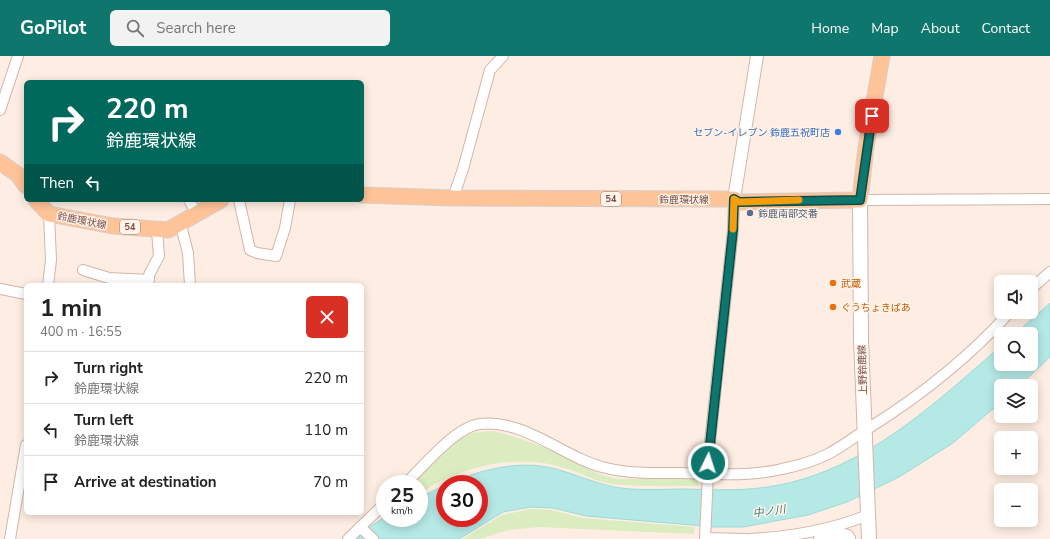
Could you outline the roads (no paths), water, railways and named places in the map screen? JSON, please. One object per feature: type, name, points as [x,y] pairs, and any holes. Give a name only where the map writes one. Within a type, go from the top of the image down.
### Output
[{"type":"main road","points":[[860,200],[866,147],[882,56]]},
{"type":"main road","points":[[0,162],[13,171],[24,182]]},
{"type":"main road","name":"鈴鹿環状線","points":[[364,195],[453,198],[734,199],[739,202],[860,200]]},
{"type":"main road","name":"上野鈴鹿線","points":[[860,200],[861,339],[869,539]]},
{"type":"main road","name":"鈴鹿環状線","points":[[38,202],[49,214],[113,226],[157,230],[168,230],[180,222],[193,206],[212,202]]},
{"type":"street","points":[[0,110],[18,56]]},
{"type":"street","points":[[453,198],[463,169],[490,70],[503,56]]},
{"type":"street","points":[[746,539],[705,537],[714,393],[733,230],[734,199],[747,109],[757,56]]},
{"type":"street","points":[[860,200],[1050,199]]},
{"type":"street","points":[[239,202],[250,250],[257,253],[276,256],[285,228],[290,202]]},
{"type":"street","points":[[48,283],[51,260],[49,214]]},
{"type":"street","points":[[180,222],[188,253],[190,283]]},
{"type":"street","points":[[83,270],[109,278],[149,280],[149,275],[159,256],[157,230]]},
{"type":"street","points":[[1038,283],[1050,272]]},
{"type":"street","points":[[0,289],[24,294]]},
{"type":"street","points":[[414,475],[460,431],[479,424],[498,425],[515,429],[591,464],[607,469],[633,472],[710,476],[751,474],[782,469],[828,454],[865,433],[926,390],[983,341],[1003,319]]},
{"type":"street","points":[[10,539],[24,458]]},
{"type":"street","points":[[348,539],[376,512]]},
{"type":"street","points":[[784,538],[837,525],[868,515]]},
{"type":"street","points":[[360,527],[373,539]]},
{"type":"street","points":[[750,539],[784,538],[837,532],[848,535],[850,538],[838,538],[834,535],[819,539]]},
{"type":"water","points":[[1050,303],[1050,357],[1038,368],[1038,327],[1023,327],[1032,319],[1038,319],[1038,314]]},
{"type":"water","name":"中ノ川","points":[[994,352],[994,371],[1035,371],[1026,379],[994,379],[994,408],[953,443],[899,477],[847,502],[808,515],[743,527],[715,527],[586,516],[553,508],[531,507],[503,512],[488,521],[488,475],[470,475],[486,470],[528,465],[556,469],[592,481],[623,488],[730,490],[774,486],[807,478],[838,466],[868,450],[924,412]]},
{"type":"water","points":[[436,490],[436,527],[479,527],[459,539],[357,539],[368,528],[376,523],[376,527],[428,527],[428,494]]},
{"type":"place","name":"セブン-イレブン 鈴鹿五祝町店","points":[[838,132]]},
{"type":"place","name":"鈴鹿南部交番","points":[[750,213]]},
{"type":"place","name":"武蔵","points":[[833,283]]},
{"type":"place","name":"ぐうちょきぱあ","points":[[833,307]]}]
